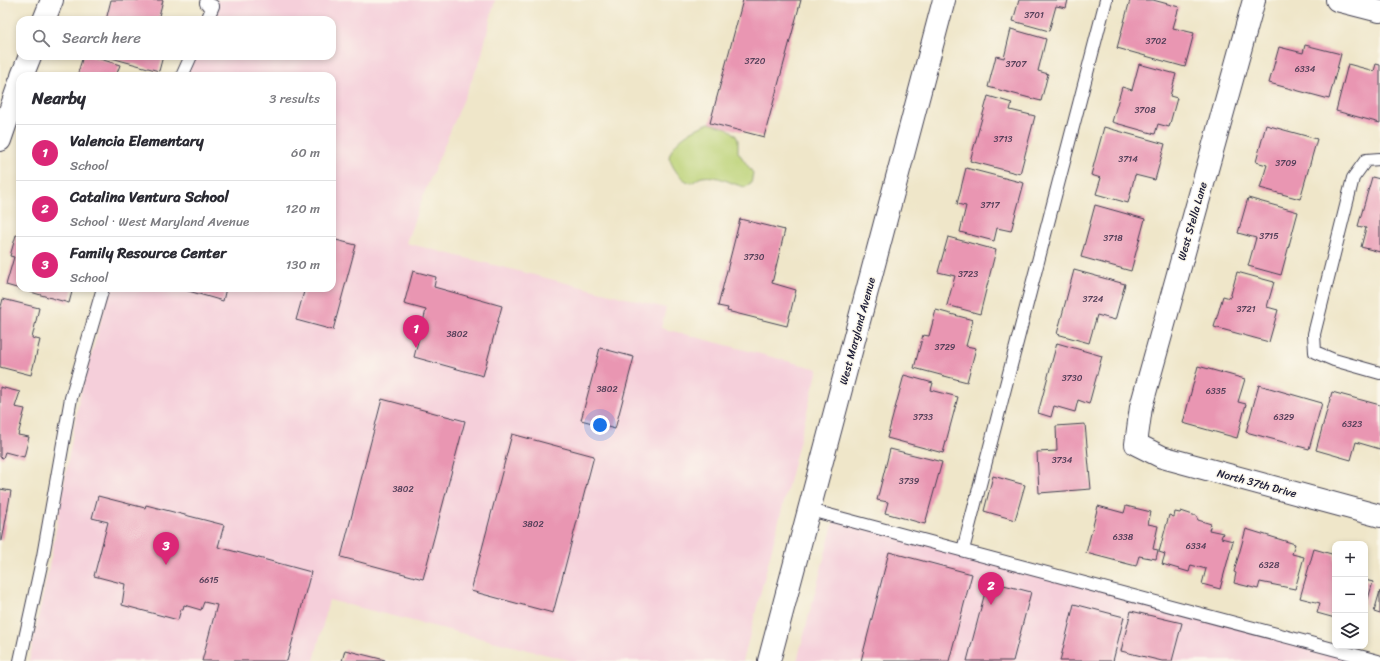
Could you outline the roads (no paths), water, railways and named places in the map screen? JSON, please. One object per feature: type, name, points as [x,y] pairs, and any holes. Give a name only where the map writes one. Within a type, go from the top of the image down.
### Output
[{"type":"street","points":[[46,16],[52,0]]},
{"type":"street","name":"West Maryland Avenue","points":[[769,661],[944,0]]},
{"type":"street","name":"West Stella Lane","points":[[1136,444],[1140,407],[1254,0]]},
{"type":"street","points":[[1337,0],[1380,11]]},
{"type":"street","points":[[24,72],[28,60]]},
{"type":"street","points":[[0,140],[16,94]]},
{"type":"street","name":"North 37th Drive","points":[[1136,444],[1162,457],[1380,516]]},
{"type":"lane","points":[[207,0],[206,3],[213,6],[209,16]]},
{"type":"lane","points":[[963,550],[1106,0]]},
{"type":"lane","points":[[184,72],[189,60]]},
{"type":"lane","points":[[1380,159],[1366,160],[1353,178],[1314,334],[1315,352],[1334,360],[1380,373]]},
{"type":"lane","points":[[20,661],[43,556],[71,398],[101,292]]},
{"type":"lane","points":[[810,510],[1378,661]]},
{"type":"place","name":"Valencia Elementary","points":[[416,348]]},
{"type":"place","name":"Family Resource Center","points":[[166,565]]},
{"type":"place","name":"Catalina Ventura School","points":[[991,605]]}]
